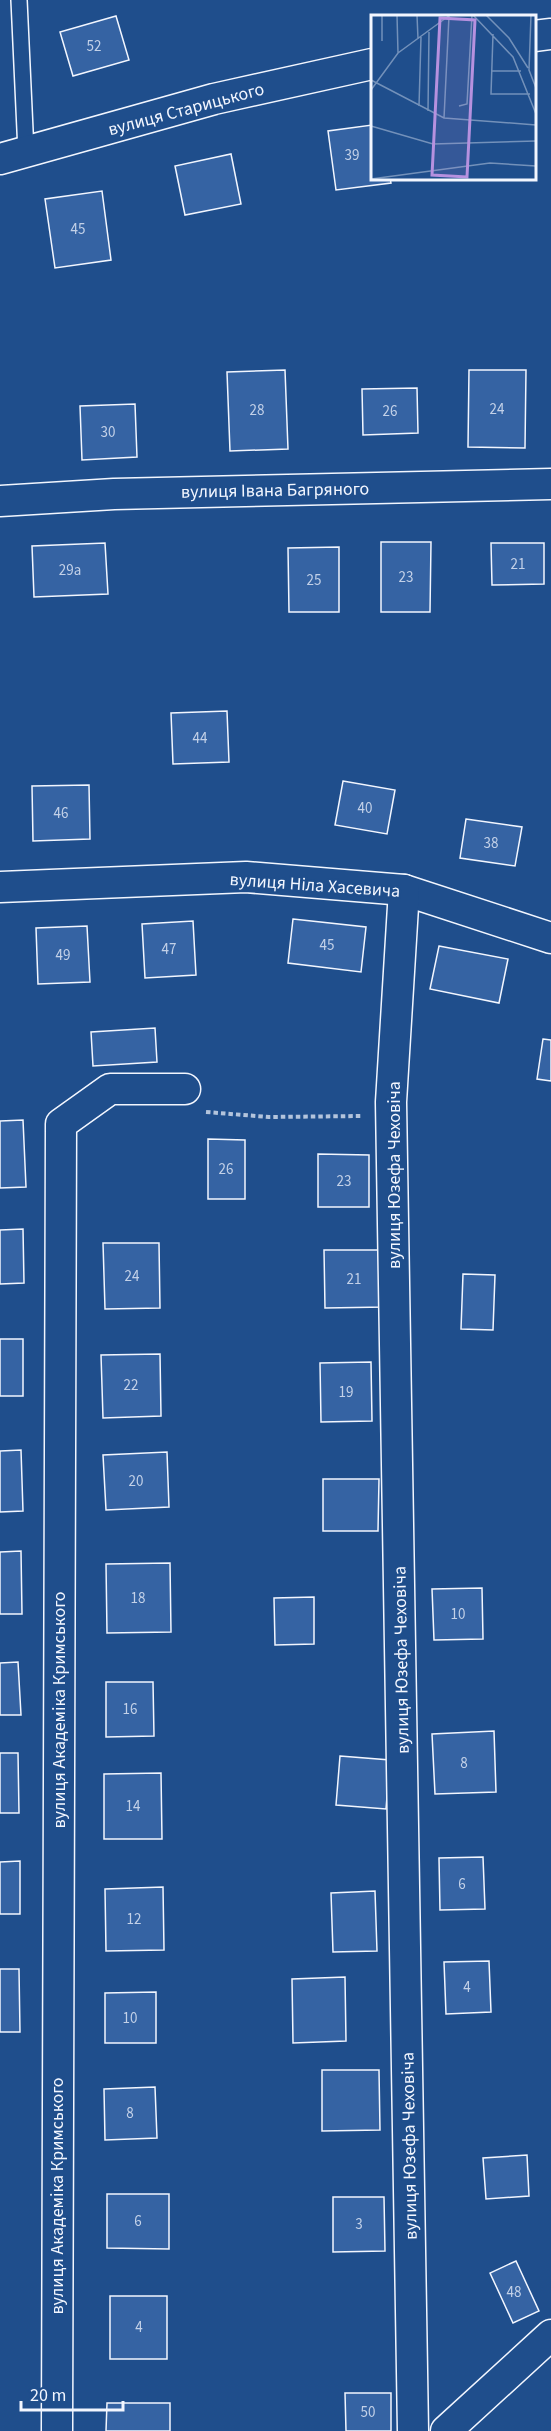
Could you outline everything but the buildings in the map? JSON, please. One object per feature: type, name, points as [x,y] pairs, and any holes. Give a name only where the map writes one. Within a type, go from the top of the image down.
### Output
[{"type":"street","points":[[536,36],[551,33]]},
{"type":"street","name":"вулиця Старицького","points":[[13,156],[214,99],[371,64]]},
{"type":"street","name":"вулиця Івана Багряного","points":[[0,501],[114,494],[551,484]]},
{"type":"street","name":"вулиця Ніла Хасевича","points":[[0,887],[246,876],[404,890],[551,938]]},
{"type":"street","name":"вулиця Юзефа Чеховіча","points":[[404,890],[392,1116],[413,2431]]},
{"type":"street","name":"вулиця Академіка Кримського","points":[[57,2431],[61,1124],[110,1089],[185,1089]]},
{"type":"street","points":[[446,2431],[551,2335]]},
{"type":"lane","points":[[13,156],[19,0]]},
{"type":"path","points":[[185,1089],[198,1111],[269,1117],[392,1116]]}]
